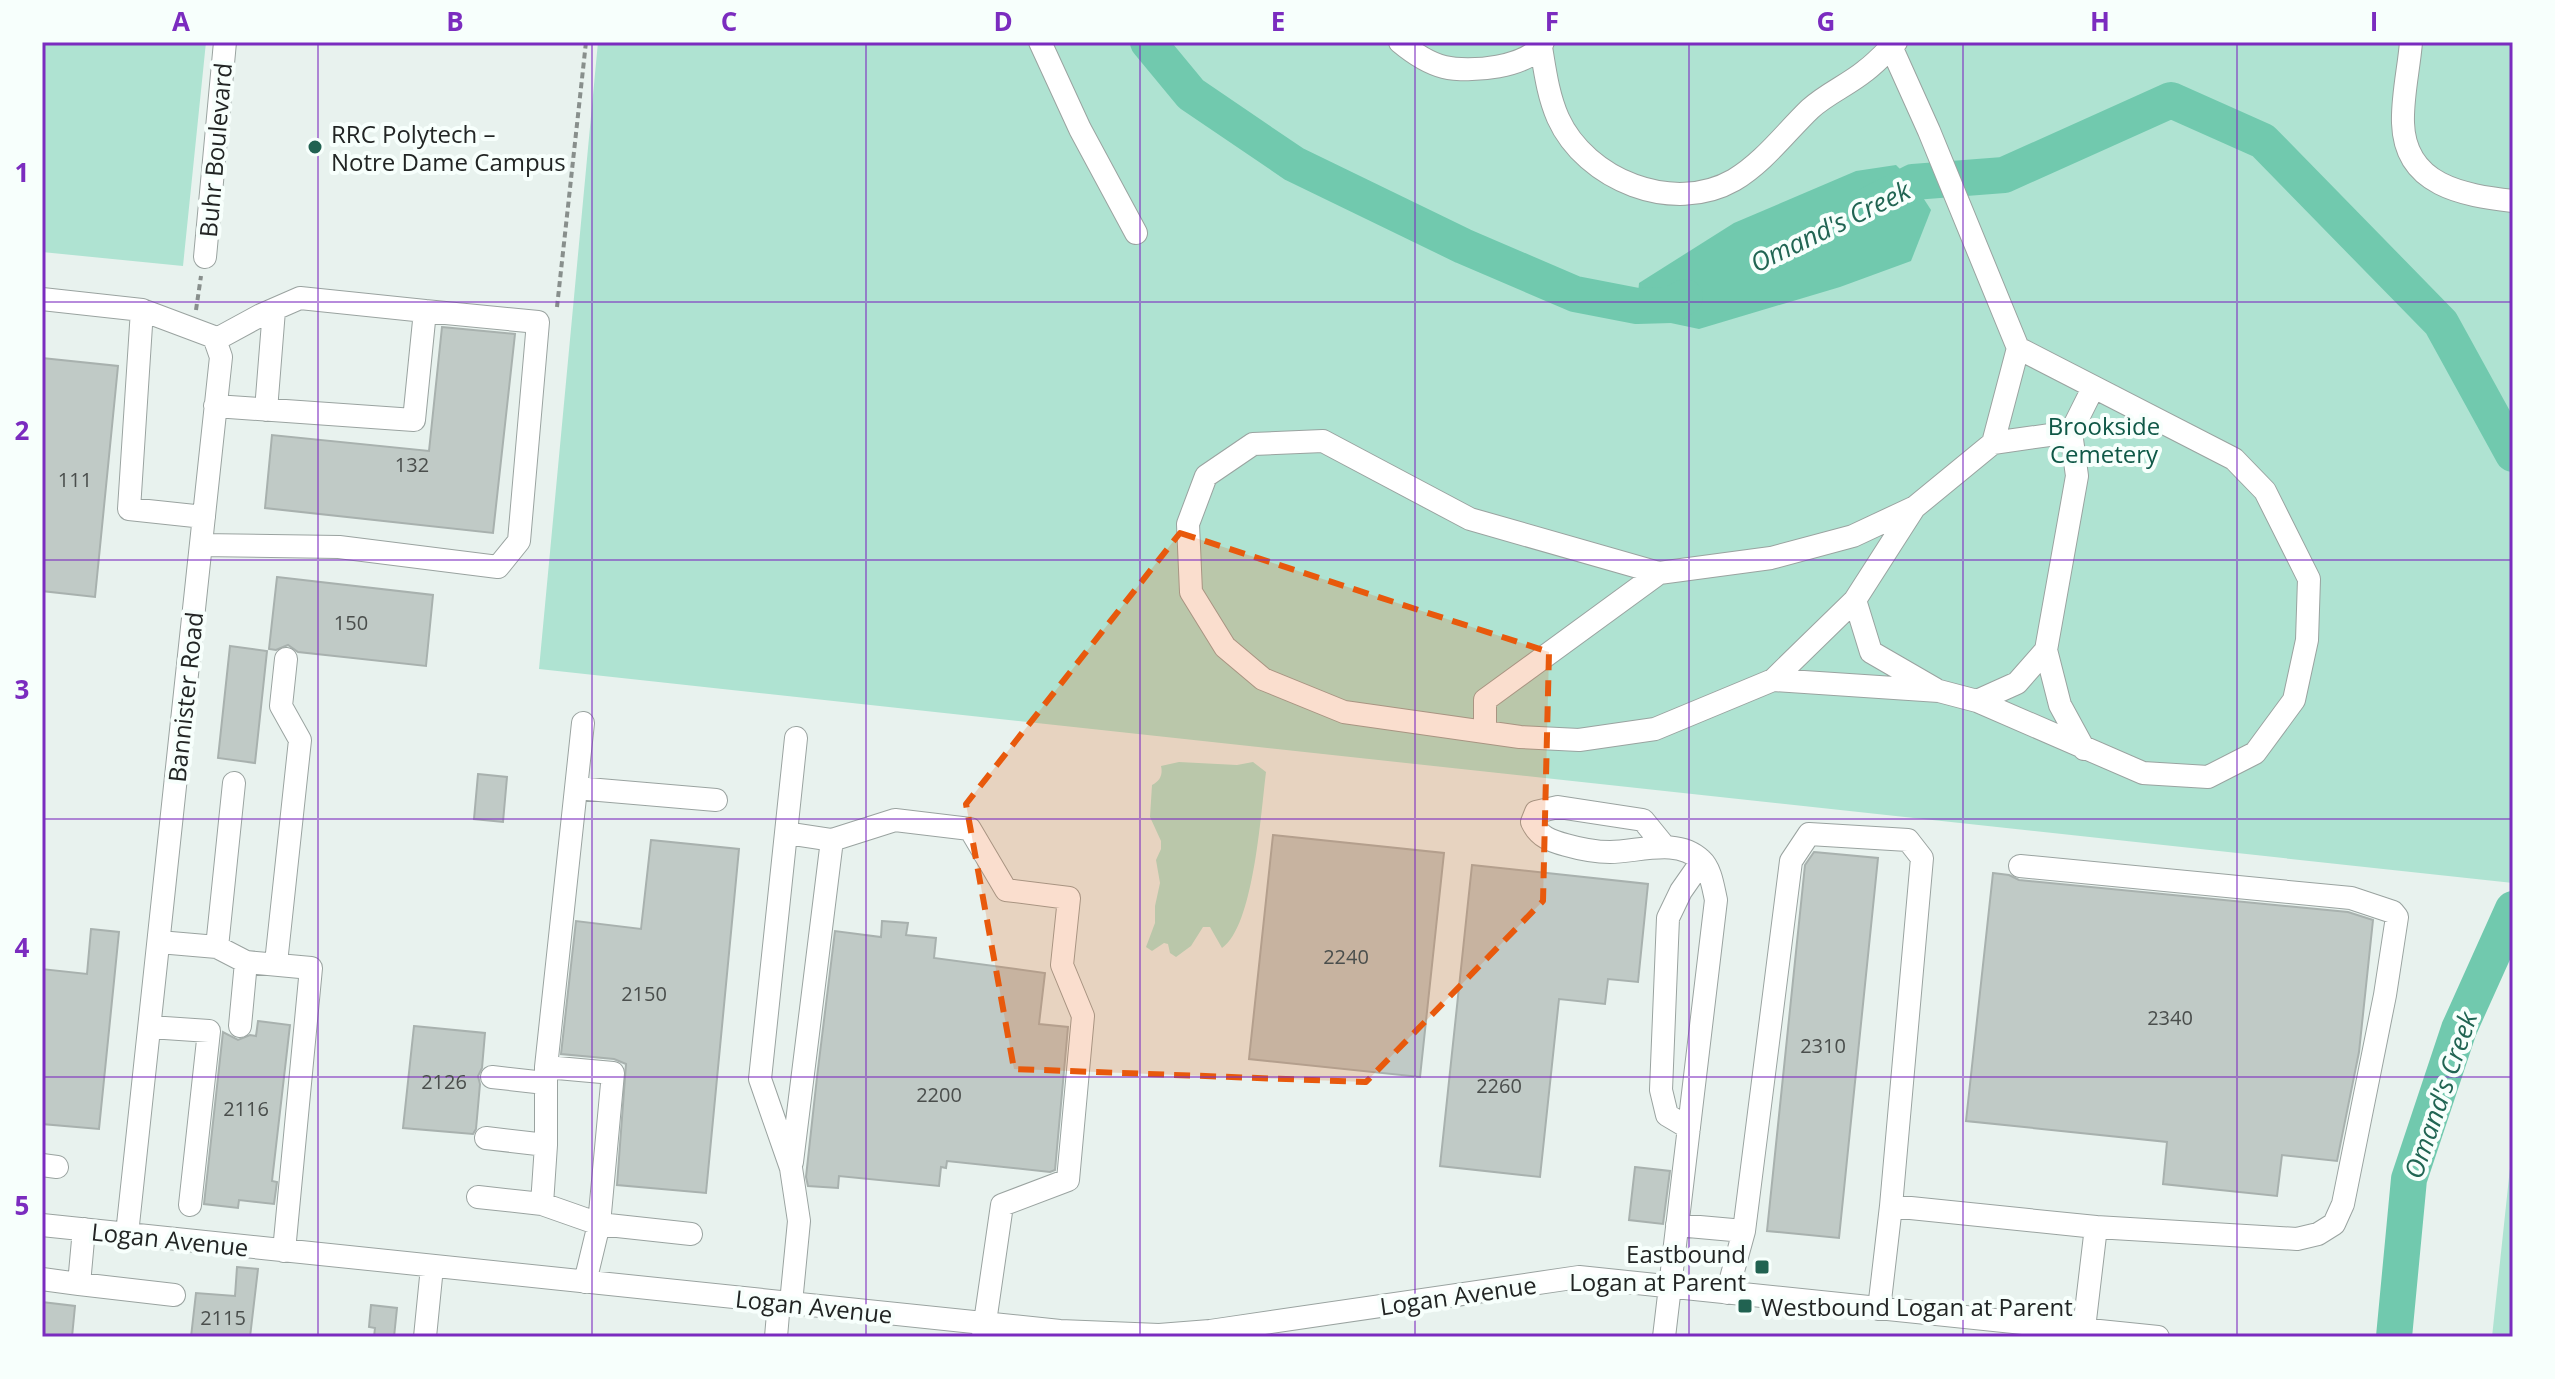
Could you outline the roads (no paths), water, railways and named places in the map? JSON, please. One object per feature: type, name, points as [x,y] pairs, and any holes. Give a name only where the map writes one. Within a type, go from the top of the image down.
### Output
[{"type":"street","name":"Buhr Boulevard","points":[[205,257],[225,42]]},
{"type":"street","points":[[1040,42],[1080,129],[1136,233]]},
{"type":"street","points":[[1400,42],[1411,52],[1443,67],[1479,70],[1514,63],[1542,44],[1548,91],[1559,119],[1584,155],[1607,173],[1632,185],[1660,193],[1685,193],[1733,180],[1784,138],[1812,108],[1865,72],[1892,43],[2018,348],[1993,443]]},
{"type":"street","points":[[2411,42],[2403,122],[2407,149],[2417,166],[2433,180],[2459,192],[2513,201]]},
{"type":"street","points":[[42,299],[142,310],[215,340],[300,298],[538,322],[519,541],[498,567],[339,547],[201,545]]},
{"type":"street","points":[[142,310],[129,509],[204,517]]},
{"type":"street","points":[[266,410],[274,310]]},
{"type":"street","points":[[215,406],[414,420],[425,311]]},
{"type":"street","name":"Bannister Road","points":[[127,1234],[221,357],[215,340]]},
{"type":"street","points":[[1773,680],[1939,691],[1977,701],[2143,773],[2208,777],[2255,753],[2294,700],[2307,640],[2309,579],[2265,491],[2234,459],[2018,348]]},
{"type":"street","points":[[2084,749],[2060,705],[2046,650],[2077,476],[2071,432],[2093,388]]},
{"type":"street","points":[[1915,507],[1855,600],[1773,680],[1655,729],[1579,740],[1520,737],[1344,712],[1263,679],[1225,647],[1191,592],[1188,524],[1206,476],[1253,444],[1323,441],[1470,519],[1659,573],[1771,558],[1853,536],[1915,507],[1993,443],[2071,432]]},
{"type":"street","points":[[1485,732],[1485,700],[1659,573]]},
{"type":"street","points":[[1855,600],[1871,652],[1939,691]]},
{"type":"street","points":[[1977,701],[2017,683],[2046,650]]},
{"type":"street","points":[[276,963],[300,740],[281,706],[286,659]]},
{"type":"street","points":[[542,1204],[546,1145],[545,1075],[583,723]]},
{"type":"street","points":[[776,1337],[799,1221],[791,1168],[760,1079],[796,738]]},
{"type":"street","points":[[217,947],[234,783]]},
{"type":"street","points":[[576,788],[716,800]]},
{"type":"street","points":[[1664,1337],[1716,900],[1709,873],[1702,861],[1691,853],[1665,847],[1608,852],[1579,849],[1537,833],[1532,822],[1536,812],[1558,807],[1643,820],[1665,847]]},
{"type":"street","points":[[786,833],[832,840],[895,820],[970,829],[1006,890],[1069,898],[1062,965],[1083,1016],[1068,1180],[1002,1205],[984,1330]]},
{"type":"street","points":[[1727,1293],[1744,1231],[1791,861],[1809,834],[1908,840],[1922,858],[1879,1309]]},
{"type":"street","points":[[791,1168],[832,840]]},
{"type":"street","points":[[1689,1128],[1667,1115],[1661,1090],[1668,918],[1681,891],[1702,861]]},
{"type":"street","points":[[1891,1206],[2096,1227],[2297,1239],[2318,1234],[2334,1224],[2343,1204],[2385,995],[2397,917],[2393,912],[2351,898],[2020,866]]},
{"type":"street","points":[[159,942],[217,947],[246,962],[311,968],[284,1251]]},
{"type":"street","points":[[240,1026],[246,962]]},
{"type":"street","points":[[150,1027],[209,1031],[190,1205]]},
{"type":"street","points":[[492,1077],[613,1073],[599,1224],[585,1282]]},
{"type":"street","points":[[486,1138],[546,1145]]},
{"type":"street","points":[[478,1197],[542,1204],[599,1224],[691,1234]]},
{"type":"street","name":"Logan Avenue","points":[[42,1225],[785,1303],[984,1330],[1159,1335],[1210,1331],[1579,1277],[2083,1334],[2158,1337]]},
{"type":"street","points":[[1677,1225],[1744,1231]]},
{"type":"street","points":[[2083,1334],[2096,1227]]},
{"type":"street","points":[[79,1284],[84,1229]]},
{"type":"street","points":[[425,1337],[432,1267]]},
{"type":"street","points":[[42,1279],[174,1295]]},
{"type":"water","points":[[1896,165],[1913,182],[1931,210],[1911,261],[1840,287],[1699,329],[1647,318],[1637,306],[1639,283],[1734,223],[1856,171]]},
{"type":"waterway","name":"Omand's Creek","points":[[1148,42],[1191,94],[1294,164],[1463,246],[1575,294],[1637,306],[1671,305],[1685,297]]},
{"type":"waterway","name":"Omand's Creek","points":[[1870,204],[1913,182],[2004,175],[2171,100],[2263,141],[2441,323],[2513,454]]},
{"type":"waterway","name":"Omand's Creek","points":[[2394,1337],[2409,1179],[2459,1029],[2513,909]]},
{"type":"place","name":"RRC Polytech – Notre Dame Campus","points":[[315,147]]},
{"type":"place","name":"Eastbound Logan at Parent","points":[[1762,1267]]},
{"type":"place","name":"Westbound Logan at Parent","points":[[1745,1306]]},
{"type":"park label","name":"Brookside Cemetery","points":[[2104,439]]}]
